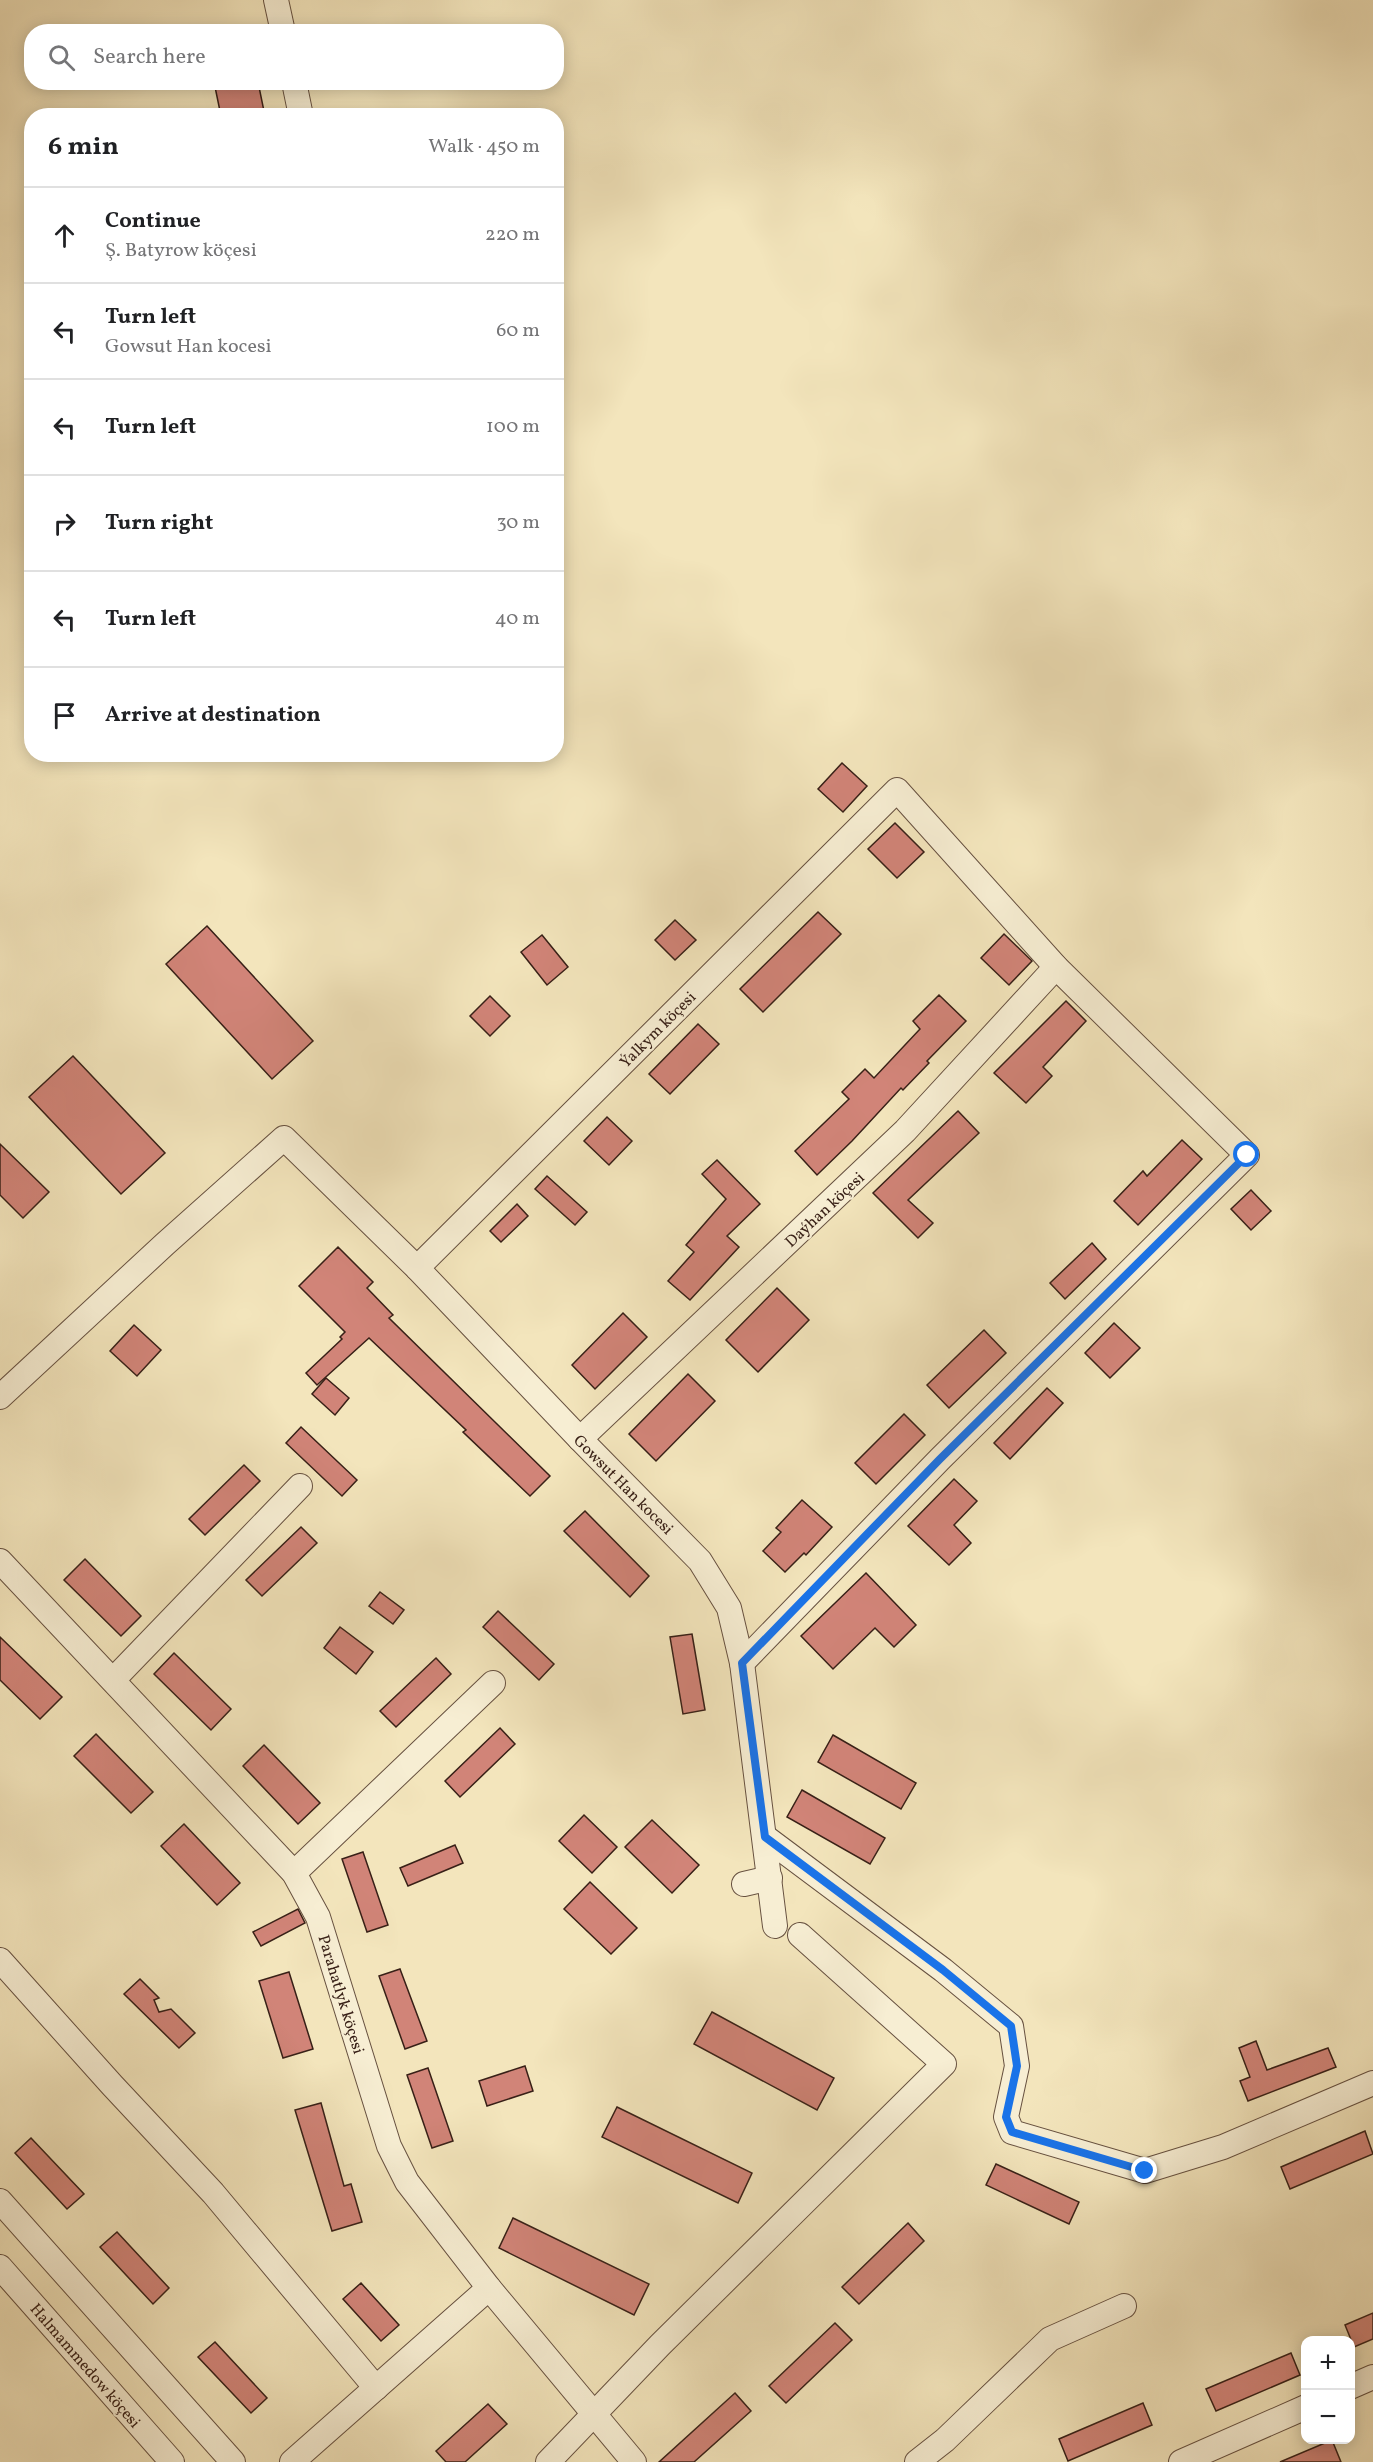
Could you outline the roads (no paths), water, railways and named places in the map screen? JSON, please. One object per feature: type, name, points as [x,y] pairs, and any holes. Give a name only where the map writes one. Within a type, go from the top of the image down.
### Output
[{"type":"street","points":[[276,0],[281,24]]},
{"type":"street","points":[[296,90],[299,108]]},
{"type":"street","name":"Ýalkym köçesi","points":[[417,1268],[897,790],[1056,967]]},
{"type":"street","points":[[742,1663],[940,1459],[1247,1155],[1056,967]]},
{"type":"street","name":"Daýhan köçesi","points":[[580,1439],[905,1131],[1056,967]]},
{"type":"street","name":"Gowsut Han kocesi","points":[[0,1397],[165,1244],[284,1138],[417,1268],[580,1439],[700,1560],[729,1608],[742,1663],[775,1926]]},
{"type":"street","points":[[113,1680],[300,1486]]},
{"type":"street","name":"Parahatlyk köçesi","points":[[0,1561],[294,1873],[318,1917],[389,2146],[407,2182],[489,2288],[634,2462]]},
{"type":"street","points":[[294,1873],[493,1683]]},
{"type":"street","points":[[765,1837],[943,1970],[1011,2026],[1017,2066],[1006,2117],[1012,2132],[1145,2171],[1223,2147],[1373,2083]]},
{"type":"street","points":[[744,1884],[770,1878]]},
{"type":"street","points":[[548,2462],[660,2345],[944,2064],[800,1935]]},
{"type":"street","points":[[0,1960],[111,2085],[213,2193],[376,2388]]},
{"type":"street","points":[[0,2201],[233,2462]]},
{"type":"street","name":"Halmammedow köçesi","points":[[0,2267],[172,2462]]},
{"type":"street","points":[[292,2462],[489,2288]]},
{"type":"street","points":[[917,2462],[945,2440],[1050,2339],[1124,2306]]},
{"type":"street","points":[[1355,2385],[1373,2377]]},
{"type":"street","points":[[1181,2462],[1301,2409]]}]
